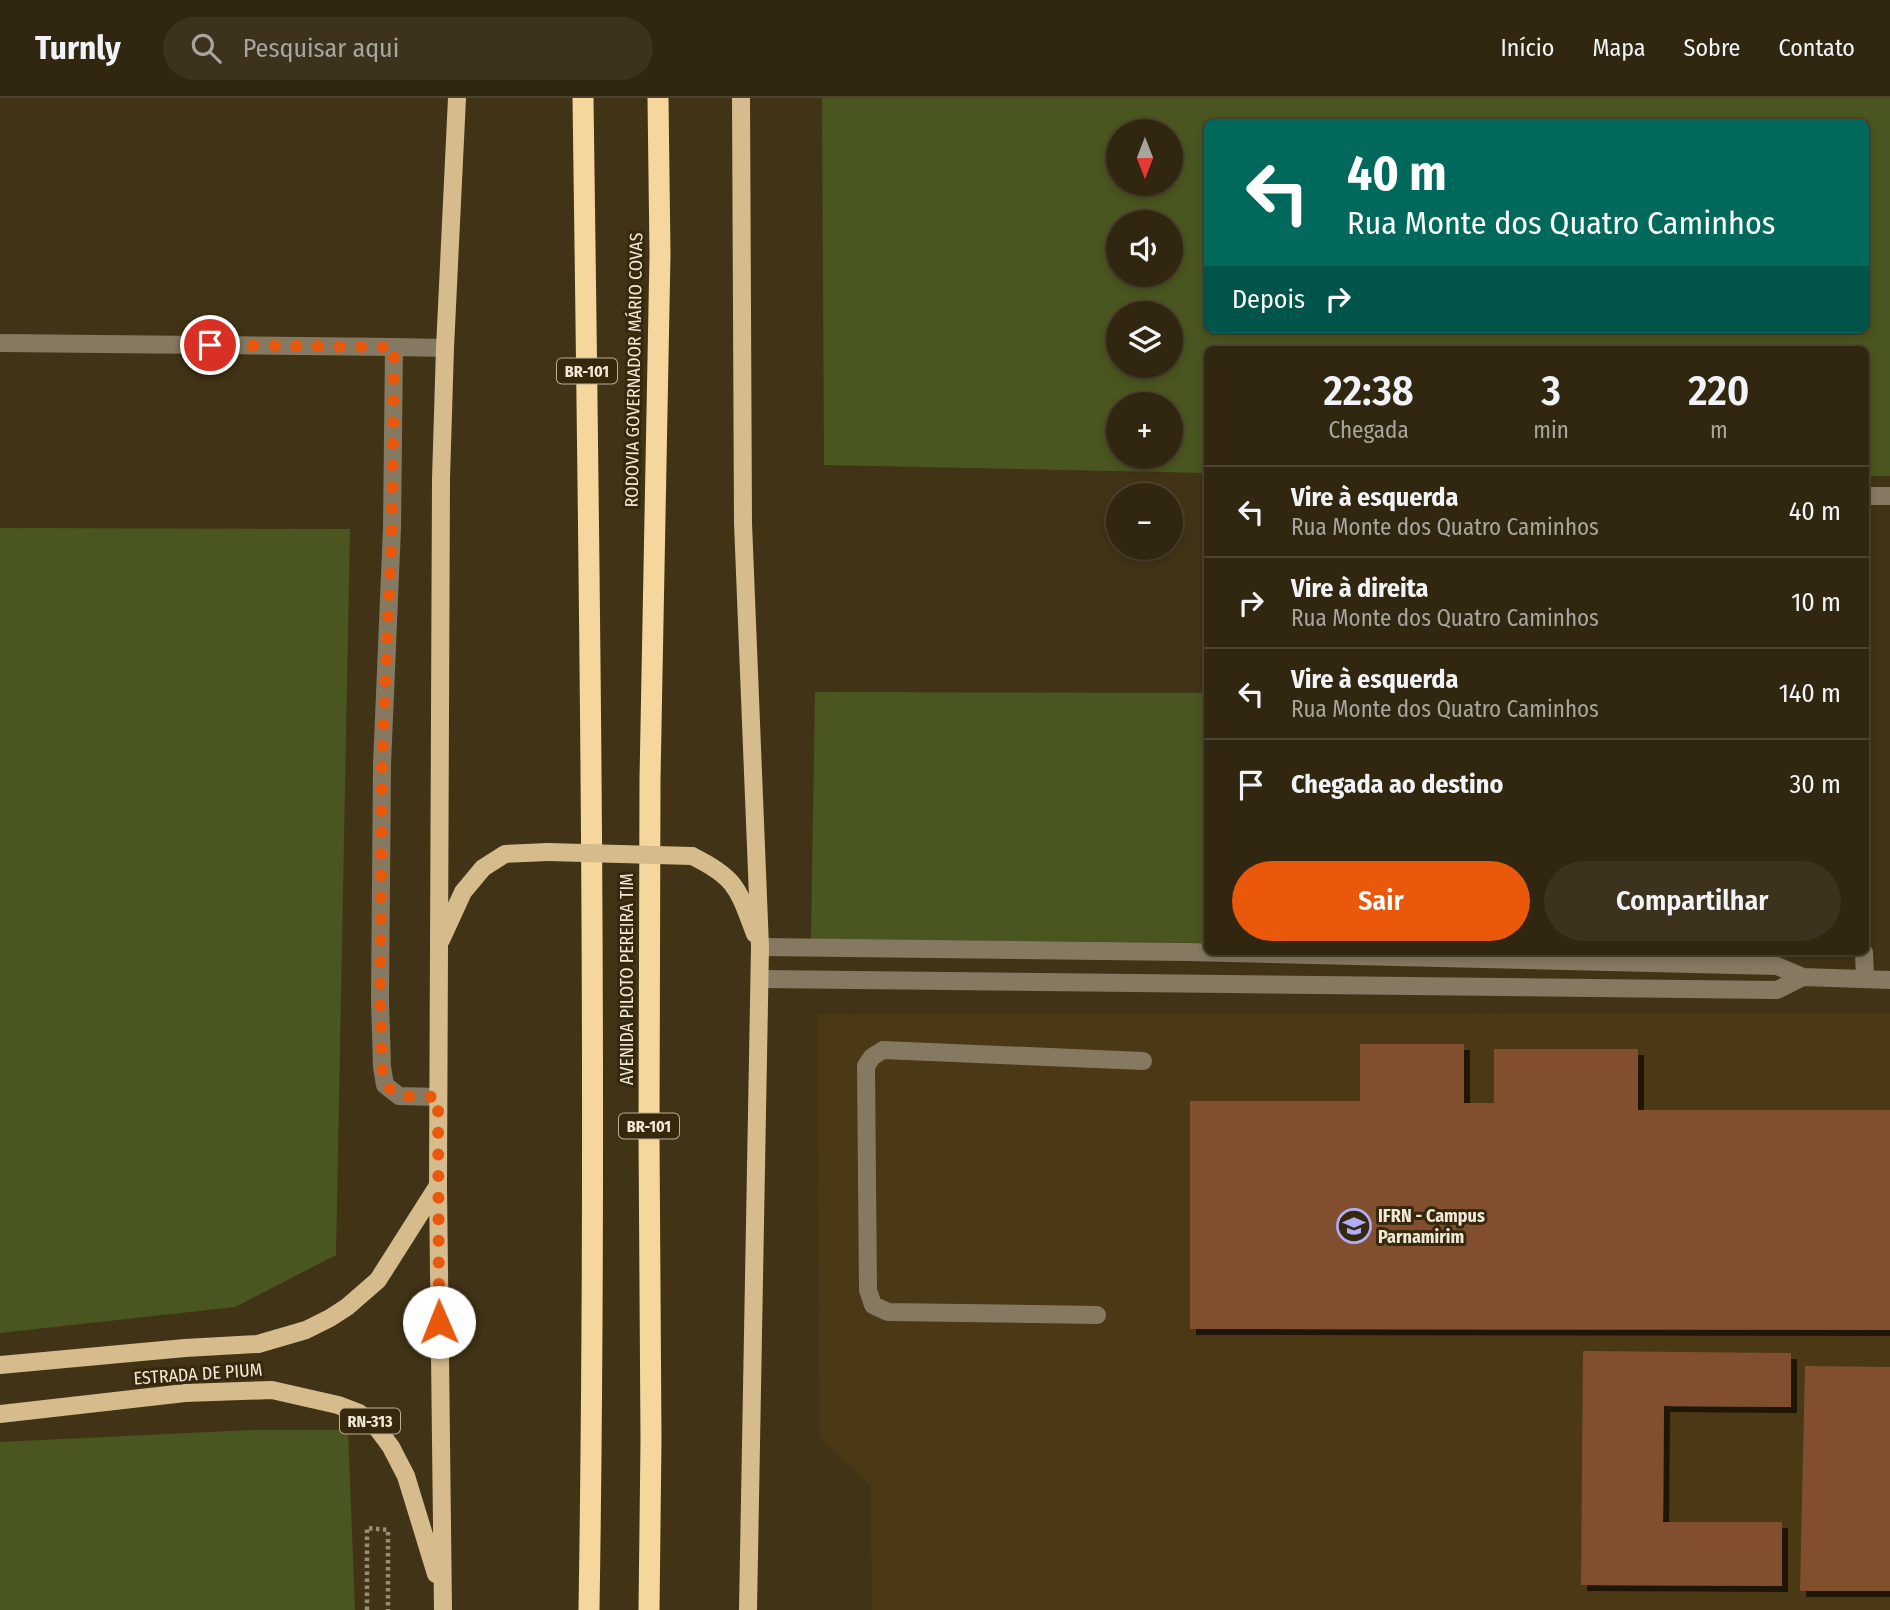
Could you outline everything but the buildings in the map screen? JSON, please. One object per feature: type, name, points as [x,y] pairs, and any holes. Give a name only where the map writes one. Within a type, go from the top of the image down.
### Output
[{"type":"highway","name":"AVENIDA PILOTO PEREIRA TIM","points":[[583,98],[591,643],[593,1162],[589,1610]]},
{"type":"highway","name":"RODOVIA GOVERNADOR MÁRIO COVAS","points":[[651,642],[660,254],[659,98]]},
{"type":"highway","name":"AVENIDA PILOTO PEREIRA TIM","points":[[649,1610],[651,642]]},
{"type":"main road","points":[[443,1603],[438,1186],[441,492],[457,98]]},
{"type":"main road","points":[[741,98],[743,523],[760,947],[748,1610]]},
{"type":"main road","points":[[438,946],[463,892],[483,868],[505,854],[548,852],[692,856],[723,873],[739,891],[760,947]]},
{"type":"main road","name":"ESTRADA DE PIUM","points":[[0,1365],[258,1344],[306,1330],[330,1318],[378,1280],[438,1186]]},
{"type":"main road","name":"ESTRADA DE PIUM","points":[[0,1414],[185,1393],[272,1390],[318,1399],[359,1413],[374,1423],[391,1447],[406,1476],[443,1603]]},
{"type":"street","points":[[0,343],[445,348]]},
{"type":"street","points":[[394,347],[392,528],[382,765],[382,1068],[385,1085],[399,1096],[438,1097]]},
{"type":"street","points":[[1869,496],[1890,496]]},
{"type":"street","points":[[760,947],[1204,952]]},
{"type":"street","points":[[1188,952],[1189,982]]},
{"type":"street","points":[[1314,955],[1777,966],[1803,977],[1890,980]]},
{"type":"street","points":[[1864,955],[1865,979]]},
{"type":"street","points":[[760,979],[1777,990],[1803,977]]},
{"type":"street","points":[[1097,1315],[888,1312],[873,1305],[867,1290],[866,1066],[872,1057],[883,1050],[1143,1061]]},
{"type":"path","points":[[367,1610],[367,1528],[387,1530],[388,1610]]},
{"type":"shaded area","name":"IFRN - Campus Parnamirim","points":[[1890,1013],[1890,1610],[872,1610],[870,1485],[820,1437],[817,1014]]},
{"type":"green space","points":[[822,98],[1890,98],[1890,476],[1869,476],[1869,346],[1204,346],[1204,473],[824,465]]},
{"type":"green space","points":[[0,528],[350,529],[336,1255],[235,1307],[0,1333]]},
{"type":"green space","points":[[815,692],[1204,693],[1204,943],[811,939]]},
{"type":"green space","points":[[251,1430],[348,1430],[355,1610],[0,1610],[0,1442]]},
{"type":"place","name":"IFRN - Campus Parnamirim","points":[[1354,1226]]},
{"type":"route","points":[[210,345],[394,347],[392,528],[382,765],[382,1068],[385,1085],[399,1096],[438,1097],[439,1322]]}]
